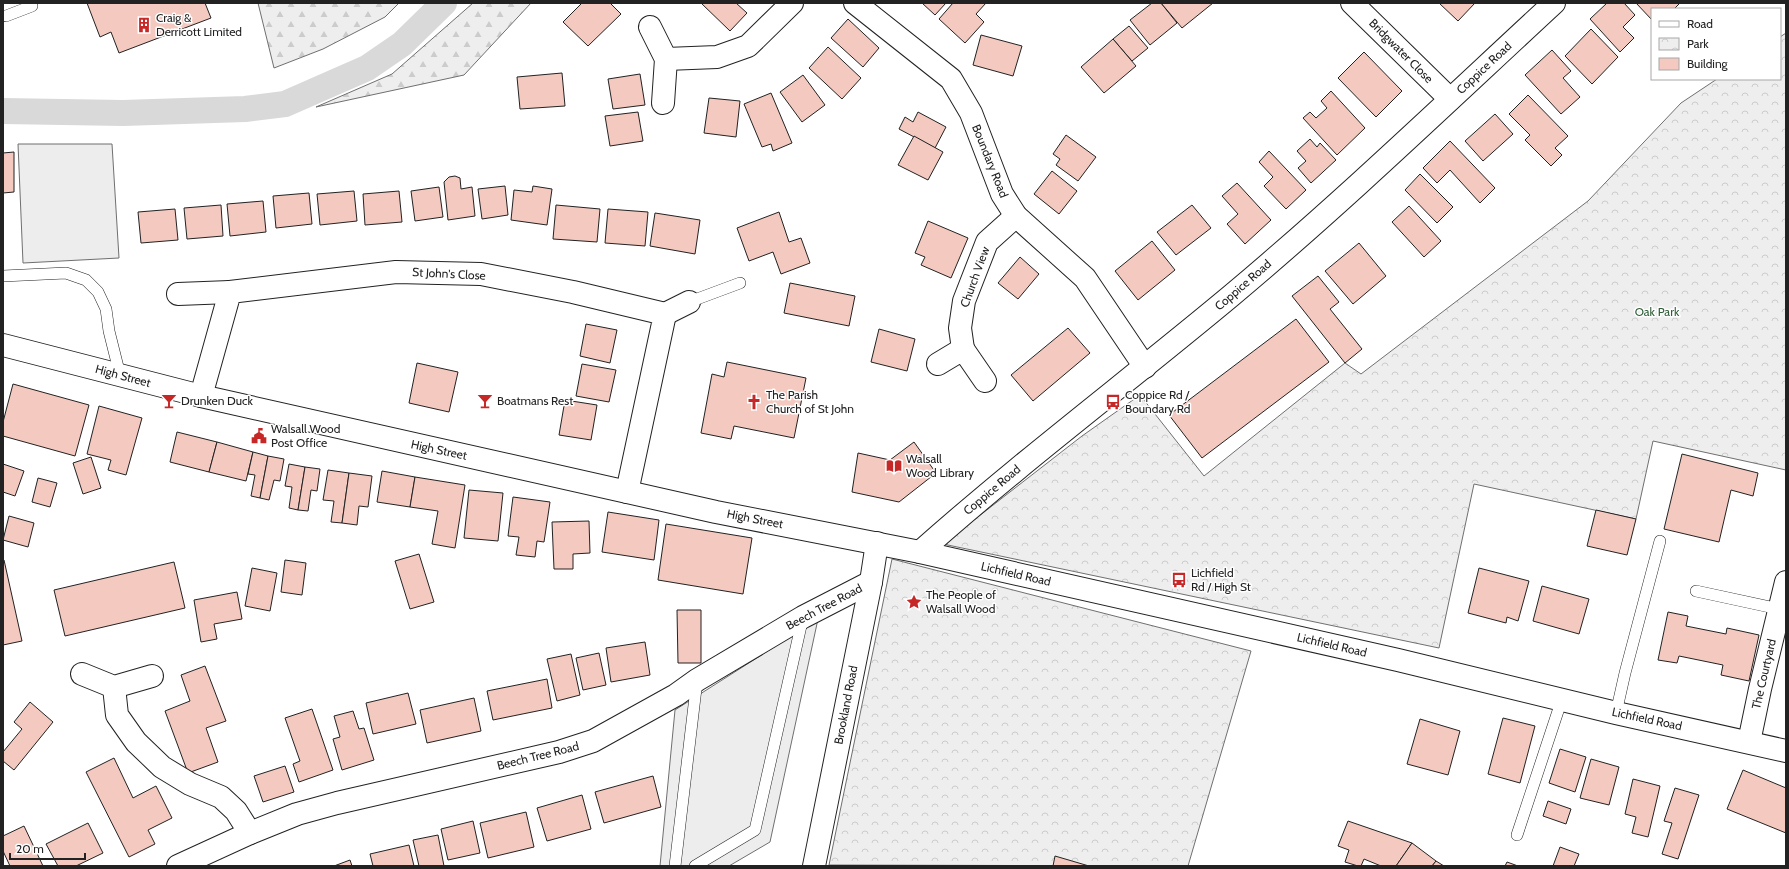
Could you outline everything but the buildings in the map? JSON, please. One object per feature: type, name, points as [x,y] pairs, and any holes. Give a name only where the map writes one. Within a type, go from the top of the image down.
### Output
[{"type":"main road","points":[[666,59],[717,57],[748,46],[792,3]]},
{"type":"main road","name":"Boundary Road","points":[[855,3],[951,79],[971,113],[1002,194],[1016,216],[1085,278],[1145,367]]},
{"type":"main road","name":"Bridgwater Close","points":[[1352,3],[1450,99]]},
{"type":"main road","name":"Coppice Road","points":[[920,552],[964,513],[1059,434],[1145,367],[1235,293],[1554,3]]},
{"type":"main road","points":[[650,27],[666,59],[663,103]]},
{"type":"main road","name":"Church View","points":[[985,381],[963,349],[960,328],[964,301],[987,242],[1016,216]]},
{"type":"main road","name":"St John's Close","points":[[178,294],[230,292],[396,272],[481,274],[573,292],[665,314]]},
{"type":"main road","points":[[201,396],[230,292]]},
{"type":"main road","points":[[627,492],[665,314],[689,302]]},
{"type":"main road","name":"High Street","points":[[3,345],[201,396],[716,512],[877,543]]},
{"type":"main road","points":[[938,364],[963,349]]},
{"type":"main road","name":"Lichfield Road","points":[[877,543],[1398,660],[1616,713],[1786,751]]},
{"type":"main road","name":"Brookland Road","points":[[814,866],[871,582],[877,543]]},
{"type":"main road","name":"Beech Tree Road","points":[[178,866],[250,833],[297,814],[337,803],[559,752],[593,741],[676,695],[697,680],[804,617],[871,582]]},
{"type":"main road","name":"The Courtyard","points":[[1749,742],[1760,689],[1786,584]]},
{"type":"main road","points":[[82,674],[114,687],[152,676]]},
{"type":"main road","points":[[114,687],[117,715],[136,742],[162,767],[190,784],[221,797],[236,810],[250,833]]},
{"type":"lane","points":[[6,16],[32,6],[31,3]]},
{"type":"lane","points":[[3,276],[66,273],[86,280],[98,292],[106,309],[109,331],[120,375]]},
{"type":"lane","points":[[689,302],[740,282]]},
{"type":"lane","points":[[1616,713],[1624,674],[1660,541]]},
{"type":"lane","points":[[1696,591],[1779,610]]},
{"type":"lane","points":[[695,866],[755,830],[804,617]]},
{"type":"lane","points":[[675,866],[697,680]]},
{"type":"lane","points":[[1517,835],[1562,699]]},
{"type":"green space","points":[[258,3],[399,3],[385,17],[323,49],[274,68]]},
{"type":"green space","points":[[473,3],[531,3],[464,75],[316,107],[392,74]]},
{"type":"green space","name":"Oak Park","points":[[1786,33],[1786,470],[1653,441],[1636,519],[1474,484],[1439,648],[943,544],[1082,436],[1140,395],[1204,476],[1345,363],[1361,374],[1588,201],[1681,103],[1716,80],[1781,80],[1781,36]]},
{"type":"green space","points":[[892,559],[1251,651],[1188,866],[829,865]]},
{"type":"shaded area","points":[[18,144],[112,144],[119,258],[23,263]]},
{"type":"shaded area","points":[[818,619],[770,842],[729,866],[660,866],[675,710]]},
{"type":"waterway","points":[[3,111],[123,113],[245,109],[285,104],[367,68],[402,44],[444,3]]},
{"type":"place","name":"Craig & Derricott Limited","points":[[144,25]]},
{"type":"place","name":"Drunken Duck","points":[[169,401]]},
{"type":"place","name":"Boatmans Rest","points":[[485,401]]},
{"type":"place","name":"The Parish Church of St John","points":[[754,402]]},
{"type":"place","name":"Coppice Rd / Boundary Rd","points":[[1113,402]]},
{"type":"place","name":"Walsall Wood Post Office","points":[[259,436]]},
{"type":"place","name":"Walsall Wood Library","points":[[894,466]]},
{"type":"place","name":"Lichfield Rd / High St","points":[[1179,580]]},
{"type":"place","name":"The People of Walsall Wood","points":[[914,602]]}]
